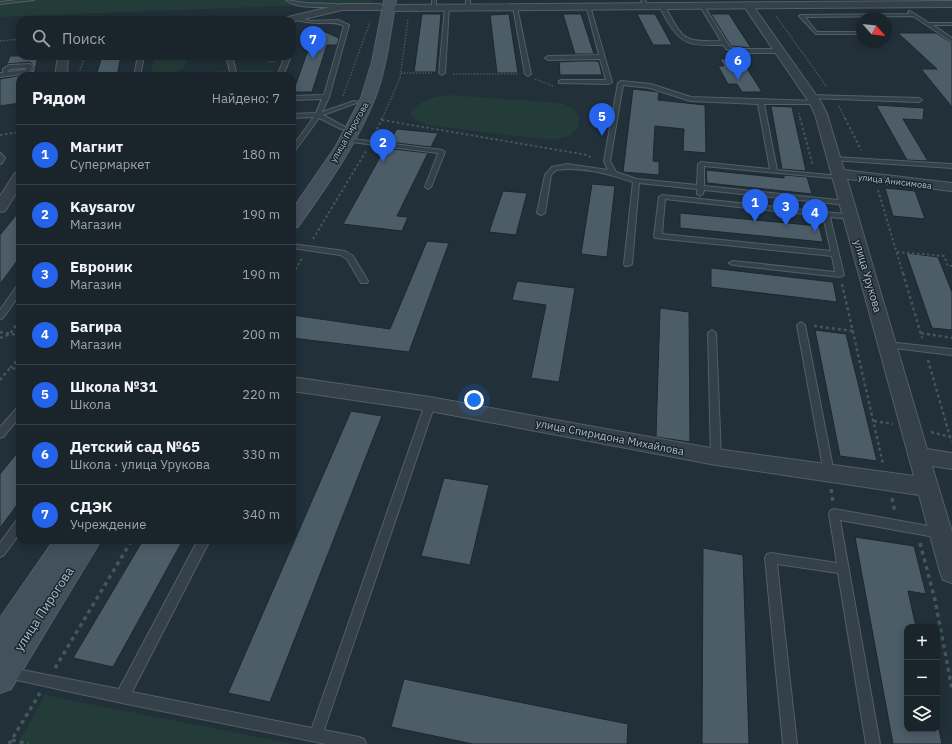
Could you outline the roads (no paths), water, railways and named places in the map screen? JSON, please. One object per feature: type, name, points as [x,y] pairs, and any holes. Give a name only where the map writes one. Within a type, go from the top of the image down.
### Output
[{"type":"main road","name":"улица Пирогова","points":[[296,216],[347,132],[361,102],[383,48],[386,4]]},
{"type":"main road","name":"улица Пирогова","points":[[296,200],[347,132]]},
{"type":"main road","name":"улица Пирогова","points":[[0,643],[66,544]]},
{"type":"main road","name":"улица Пирогова","points":[[1,674],[85,544]]},
{"type":"street","points":[[296,18],[342,7],[434,2],[515,5],[644,3],[702,6],[746,3]]},
{"type":"street","points":[[662,5],[746,3],[952,3]]},
{"type":"street","name":"улица Урукова","points":[[746,3],[780,51],[821,114],[952,572]]},
{"type":"street","points":[[386,4],[447,7],[468,4]]},
{"type":"street","points":[[61,72],[63,60]]},
{"type":"street","name":"улица Анисимова","points":[[839,176],[952,187]]},
{"type":"street","points":[[0,208],[16,183]]},
{"type":"street","name":"улица Спиридона Михайлова","points":[[296,385],[430,404],[716,457],[928,486]]},
{"type":"street","points":[[919,456],[952,461]]},
{"type":"lane","points":[[0,3],[32,0]]},
{"type":"lane","points":[[288,0],[296,3],[332,4],[342,7]]},
{"type":"lane","points":[[899,4],[952,40]]},
{"type":"lane","points":[[515,5],[528,74]]},
{"type":"lane","points":[[561,82],[609,82],[587,5]]},
{"type":"lane","points":[[662,5],[679,36],[685,41],[699,43],[725,43]]},
{"type":"lane","points":[[702,6],[731,50],[780,51]]},
{"type":"lane","points":[[442,73],[447,7]]},
{"type":"lane","points":[[892,15],[914,15]]},
{"type":"lane","points":[[856,16],[801,16],[816,33],[856,33]]},
{"type":"lane","points":[[296,20],[307,22],[340,22],[347,25],[326,97],[318,116],[296,146]]},
{"type":"lane","points":[[928,24],[952,24]]},
{"type":"lane","points":[[548,58],[602,57]]},
{"type":"lane","points":[[138,72],[140,60]]},
{"type":"lane","points":[[229,60],[233,72]]},
{"type":"lane","points":[[282,72],[286,60]]},
{"type":"lane","points":[[613,173],[607,161],[621,84],[651,86],[690,99],[762,102],[813,100],[919,100]]},
{"type":"lane","points":[[296,98],[326,97]]},
{"type":"lane","points":[[296,116],[318,116],[361,102]]},
{"type":"lane","points":[[762,102],[774,171]]},
{"type":"lane","points":[[318,116],[347,132],[442,152],[428,187]]},
{"type":"lane","points":[[0,155],[2,158],[0,162]]},
{"type":"lane","points":[[834,159],[952,166]]},
{"type":"lane","points":[[700,201],[701,164],[839,176]]},
{"type":"lane","points":[[541,213],[548,175],[554,168],[567,166],[613,173],[636,182],[700,188],[849,210]]},
{"type":"lane","points":[[628,264],[636,182]]},
{"type":"lane","points":[[835,254],[658,236],[662,197],[826,214],[849,210]]},
{"type":"lane","points":[[733,263],[840,276],[826,214]]},
{"type":"lane","points":[[296,246],[342,253],[350,258],[364,281]]},
{"type":"lane","points":[[0,316],[16,294]]},
{"type":"lane","points":[[801,325],[829,473]]},
{"type":"lane","points":[[712,333],[716,457]]},
{"type":"lane","points":[[888,345],[952,352]]},
{"type":"lane","points":[[316,735],[430,404]]},
{"type":"lane","points":[[0,434],[16,415]]},
{"type":"lane","points":[[873,744],[834,514],[941,533]]},
{"type":"lane","points":[[0,552],[16,530]]},
{"type":"lane","points":[[122,697],[202,544]]},
{"type":"lane","points":[[790,744],[771,558],[844,569]]},
{"type":"lane","points":[[1,674],[359,744]]},
{"type":"place","name":"СДЭК","points":[[313,59]]},
{"type":"place","name":"Детский сад №65","points":[[738,80]]},
{"type":"place","name":"Школа №31","points":[[602,136]]},
{"type":"place","name":"Kaysarov","points":[[383,162]]},
{"type":"place","name":"Магнит","points":[[755,222]]},
{"type":"place","name":"Евроник","points":[[786,226]]},
{"type":"place","name":"Багира","points":[[815,232]]}]
